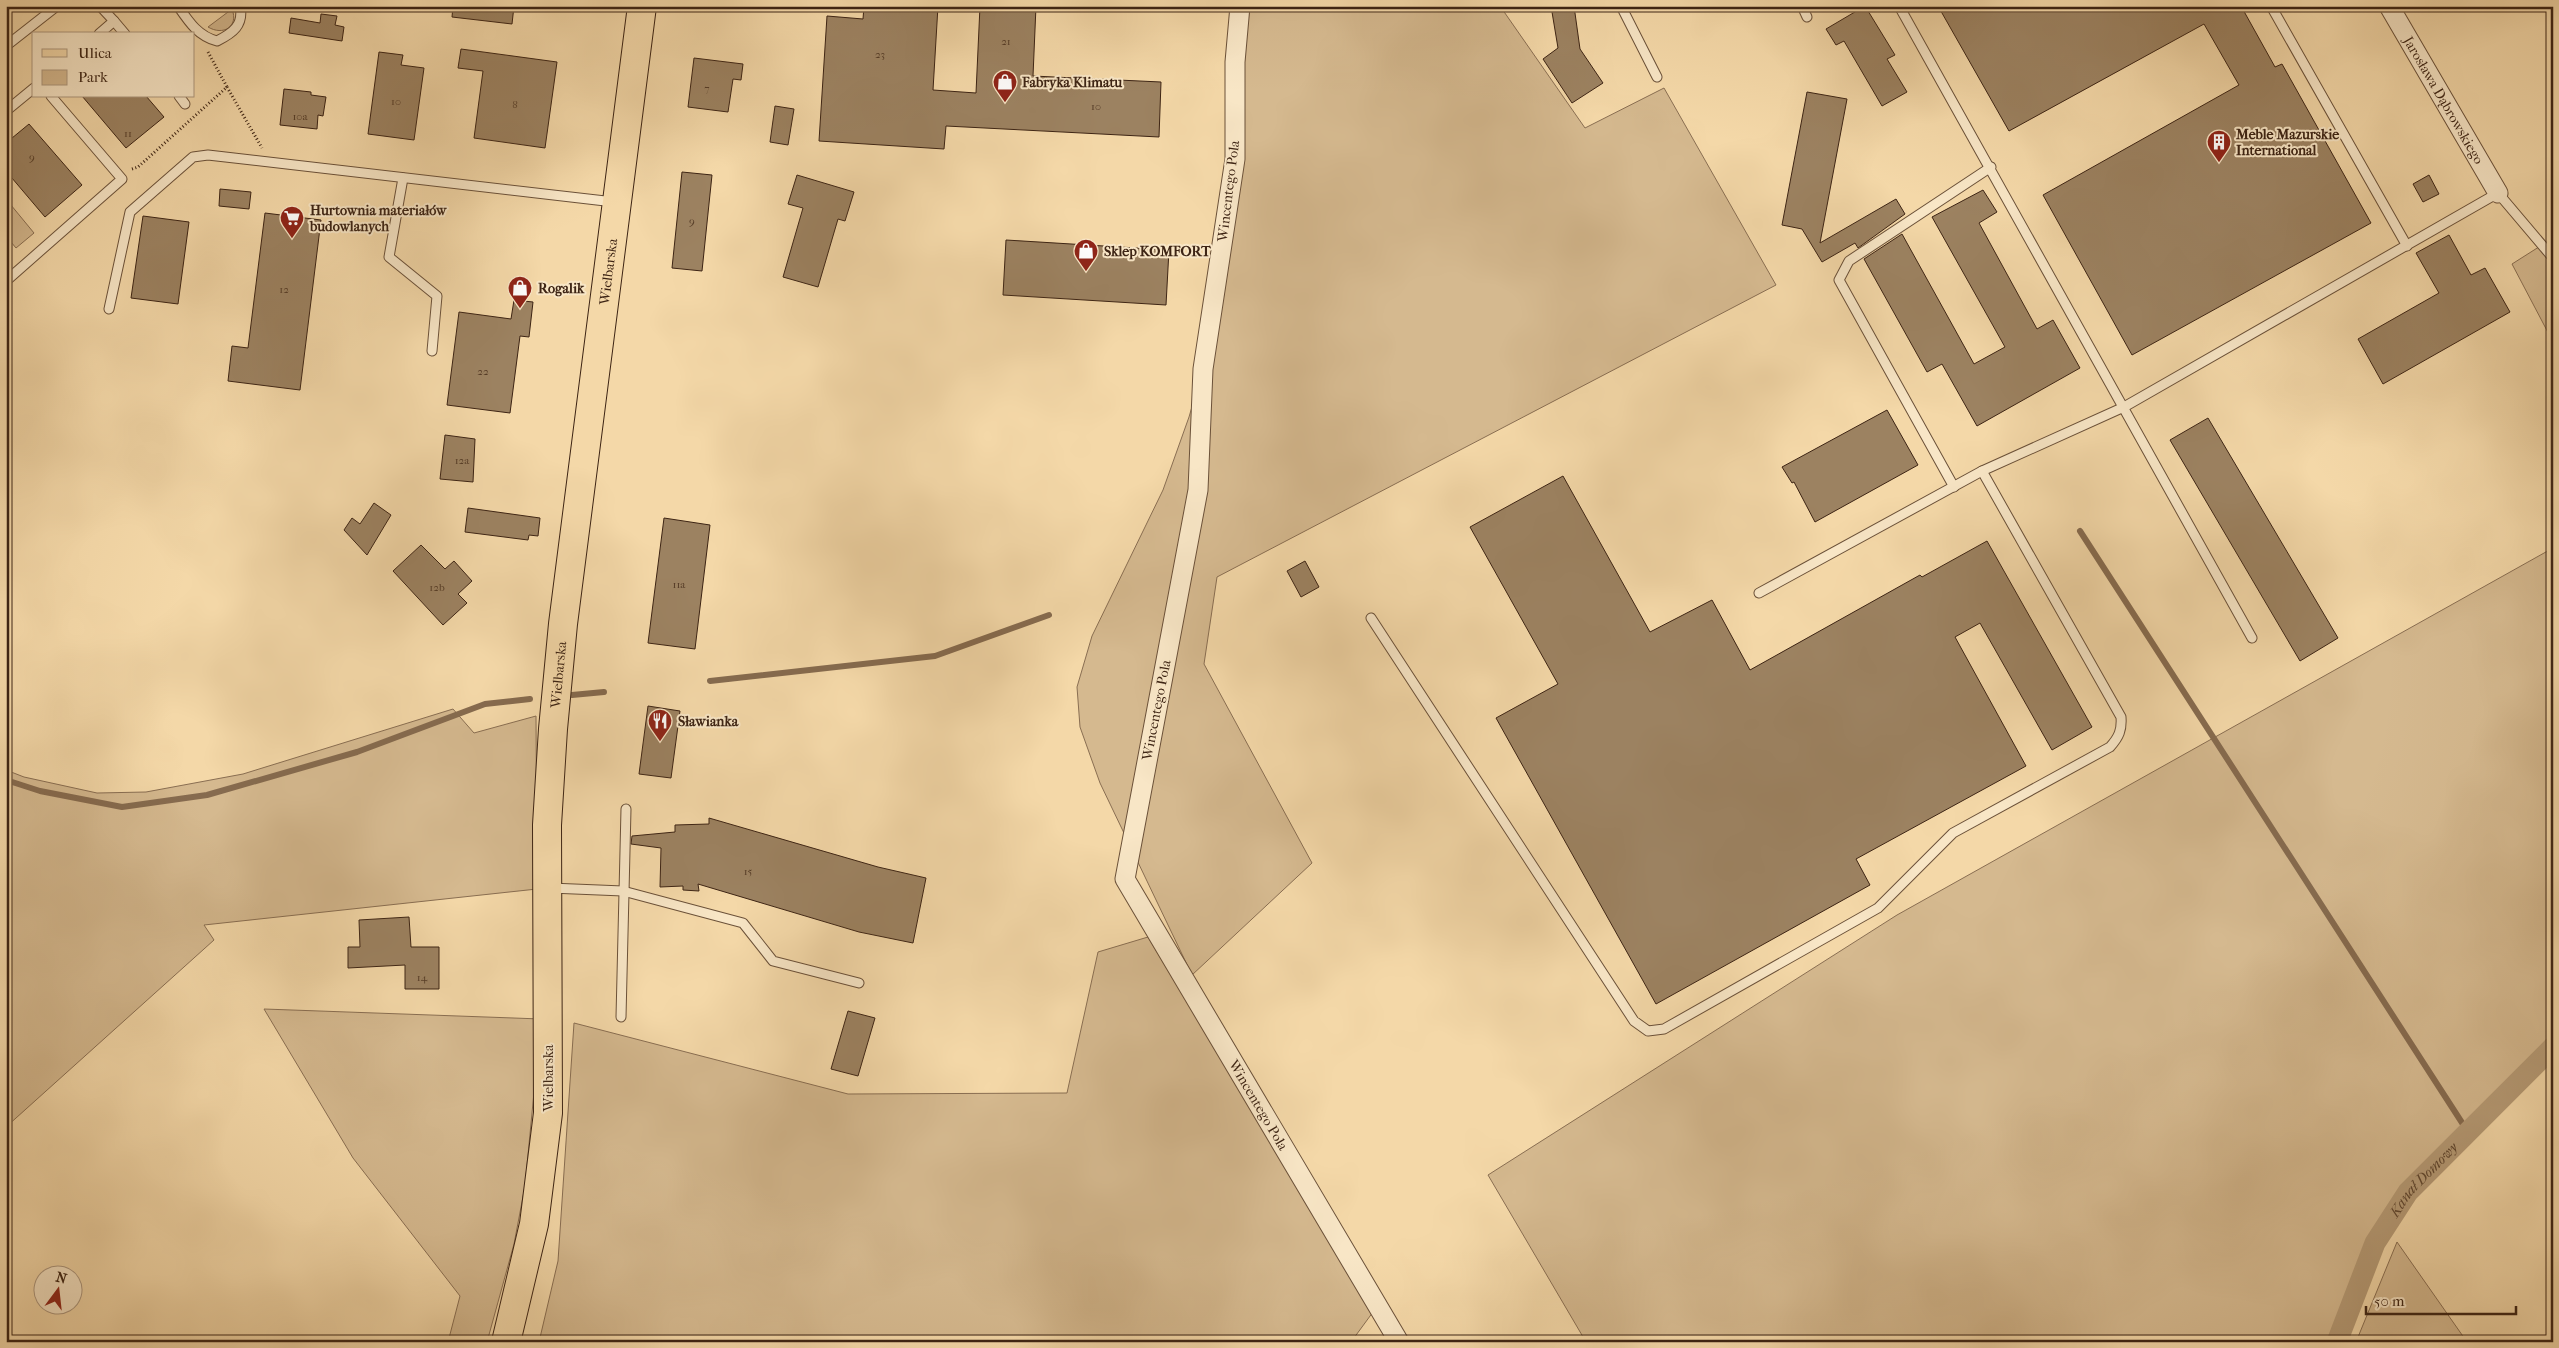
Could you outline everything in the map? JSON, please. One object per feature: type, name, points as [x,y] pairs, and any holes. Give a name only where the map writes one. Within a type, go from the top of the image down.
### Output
[{"type":"main road","name":"Wielbarska","points":[[506,1342],[534,1224],[548,1113],[547,825],[563,624],[642,6]]},
{"type":"street","name":"Wincentego Pola","points":[[1240,6],[1235,62],[1235,158],[1203,370],[1198,490],[1125,879],[1399,1342]]},
{"type":"street","name":"Jarosława Dąbrowskiego","points":[[2389,6],[2498,193]]},
{"type":"lane","points":[[6,46],[57,6]]},
{"type":"lane","points":[[100,6],[123,32]]},
{"type":"lane","points":[[178,6],[194,28],[208,38],[217,41],[238,28],[242,17],[240,6]]},
{"type":"lane","points":[[1621,6],[1657,77]]},
{"type":"lane","points":[[1802,6],[1808,17]]},
{"type":"lane","points":[[1900,6],[2252,638]]},
{"type":"lane","points":[[2271,6],[2408,246]]},
{"type":"lane","points":[[101,32],[114,21]]},
{"type":"lane","points":[[6,111],[32,90]]},
{"type":"lane","points":[[6,280],[122,179],[53,98]]},
{"type":"lane","points":[[180,98],[185,104]]},
{"type":"lane","points":[[109,310],[130,212],[193,157],[208,155],[617,203]]},
{"type":"lane","points":[[1954,487],[1839,280],[1849,261],[1991,167]]},
{"type":"lane","points":[[403,178],[389,257],[437,296],[432,351]]},
{"type":"lane","points":[[1759,593],[1982,471],[2124,407],[2498,193],[2553,258]]},
{"type":"lane","points":[[1371,618],[1634,1021],[1648,1030],[1664,1029],[1878,908],[1953,833],[2110,747],[2118,738],[2122,729],[2121,717],[1982,471]]},
{"type":"lane","points":[[620,1017],[626,809]]},
{"type":"lane","points":[[548,888],[623,891],[743,923],[773,961],[859,983]]},
{"type":"path","points":[[208,38],[206,44],[208,53],[270,162]]},
{"type":"path","points":[[118,173],[138,167],[227,87]]},
{"type":"green space","points":[[1249,6],[1500,6],[1585,128],[1664,88],[1776,285],[1217,577],[1204,664],[1312,863],[1192,975],[1100,783],[1080,727],[1077,687],[1092,636],[1163,490],[1189,417],[1223,300],[1232,240],[1240,67]]},
{"type":"green space","points":[[232,9],[233,21],[228,28],[219,31],[208,27]]},
{"type":"green space","points":[[6,199],[34,233],[16,248],[6,236]]},
{"type":"green space","points":[[2553,238],[2553,342],[2512,264]]},
{"type":"green space","points":[[2553,548],[2553,1050],[2408,1192],[2375,1243],[2337,1342],[1586,1342],[1488,1175],[1897,915]]},
{"type":"green space","points":[[453,709],[474,733],[536,716],[537,889],[204,925],[214,940],[6,1127],[6,770],[24,777],[97,793],[146,792],[243,774]]},
{"type":"green space","points":[[1148,937],[1373,1312],[1351,1342],[539,1342],[558,1261],[574,1023],[848,1094],[1067,1093],[1098,952]]},
{"type":"green space","points":[[264,1009],[541,1019],[525,1186],[514,1244],[487,1342],[448,1342],[460,1296],[353,1158]]},
{"type":"green space","points":[[2397,1242],[2467,1342],[2356,1342]]},
{"type":"building","points":[[453,6],[514,6],[512,24],[452,17]]},
{"type":"building","points":[[864,6],[938,6],[933,90],[976,93],[980,6],[1036,6],[1033,76],[1161,82],[1159,137],[946,126],[944,149],[819,141],[827,16],[863,19]]},
{"type":"building","points":[[1551,6],[1574,6],[1580,49],[1603,83],[1572,103],[1543,59],[1558,48]]},
{"type":"building","points":[[1865,6],[1895,55],[1887,59],[1907,92],[1882,106],[1844,41],[1836,45],[1826,29]]},
{"type":"building","name":"Meble Mazurskie International","points":[[1938,6],[2241,6],[2275,67],[2282,64],[2371,223],[2132,355],[2043,195],[2239,85],[2204,24],[2009,131]]},
{"type":"building","points":[[321,14],[337,16],[335,25],[344,27],[342,41],[289,33],[291,18],[320,23]]},
{"type":"building","points":[[461,49],[557,62],[545,148],[474,138],[483,71],[458,68]]},
{"type":"building","points":[[379,52],[403,55],[401,65],[424,68],[414,140],[368,134]]},
{"type":"building","points":[[694,58],[743,64],[741,80],[733,79],[728,112],[688,107]]},
{"type":"building","points":[[284,89],[311,92],[311,95],[326,97],[323,116],[318,115],[317,129],[280,125]]},
{"type":"building","points":[[1807,92],[1847,99],[1820,243],[1896,199],[1905,214],[1858,248],[1855,243],[1822,262],[1802,229],[1782,225]]},
{"type":"building","points":[[84,98],[148,98],[164,117],[126,148]]},
{"type":"building","points":[[775,106],[794,109],[788,145],[770,142]]},
{"type":"building","points":[[29,124],[82,185],[45,217],[6,171],[6,143]]},
{"type":"building","points":[[682,172],[712,175],[702,271],[672,268]]},
{"type":"building","points":[[797,175],[854,192],[845,221],[838,219],[818,287],[783,277],[803,208],[788,204]]},
{"type":"building","points":[[2429,175],[2439,194],[2423,202],[2413,184]]},
{"type":"building","points":[[220,189],[251,192],[249,209],[219,206]]},
{"type":"building","points":[[1983,190],[1997,212],[1979,223],[2037,329],[2053,320],[2080,368],[1977,426],[1942,364],[1927,372],[1864,259],[1902,234],[1974,364],[2005,347],[1932,217]]},
{"type":"building","points":[[265,213],[321,220],[300,390],[228,381],[232,346],[248,348]]},
{"type":"building","points":[[143,216],[189,222],[178,304],[131,298]]},
{"type":"building","points":[[2449,235],[2471,275],[2485,268],[2510,312],[2383,384],[2358,339],[2439,293],[2416,253]]},
{"type":"building","name":"Sklep KOMFORT","points":[[1006,240],[1169,250],[1166,305],[1003,295]]},
{"type":"building","points":[[514,300],[533,302],[529,337],[520,336],[510,413],[447,405],[459,312],[511,319]]},
{"type":"building","points":[[1887,410],[1918,465],[1815,522],[1794,482],[1792,483],[1782,467]]},
{"type":"building","points":[[2208,418],[2338,638],[2300,661],[2170,440]]},
{"type":"building","points":[[445,435],[475,439],[473,482],[440,479]]},
{"type":"building","points":[[1563,476],[1650,632],[1712,600],[1750,670],[1920,575],[1922,577],[1987,541],[2092,727],[2052,750],[1980,623],[1955,637],[2026,766],[1856,859],[1870,885],[1656,1004],[1496,718],[1558,684],[1470,527]]},
{"type":"building","points":[[374,503],[391,515],[367,555],[344,530],[352,518],[360,524]]},
{"type":"building","points":[[468,508],[540,518],[538,536],[529,535],[528,540],[465,532]]},
{"type":"building","points":[[664,518],[710,525],[695,649],[648,643]]},
{"type":"building","points":[[421,545],[445,569],[454,561],[472,581],[458,594],[467,603],[443,625],[393,571]]},
{"type":"building","points":[[1305,561],[1319,587],[1301,597],[1287,571]]},
{"type":"building","name":"Sławianka","points":[[648,706],[680,711],[671,778],[639,774]]},
{"type":"building","points":[[709,818],[878,867],[926,878],[913,943],[859,932],[698,884],[699,891],[683,890],[683,886],[660,887],[661,848],[631,844],[632,836],[675,832],[675,825],[709,824]]},
{"type":"building","points":[[409,917],[411,947],[439,947],[439,989],[405,989],[405,965],[348,968],[348,947],[360,947],[359,920]]},
{"type":"building","points":[[848,1011],[875,1018],[858,1076],[831,1069]]},
{"type":"waterway","points":[[2080,531],[2468,1132]]},
{"type":"waterway","points":[[710,681],[935,656],[1049,615]]},
{"type":"waterway","points":[[572,695],[604,692]]},
{"type":"waterway","points":[[6,780],[40,791],[122,807],[207,795],[357,752],[485,704],[530,699]]},
{"type":"waterway","name":"Kanał Domowy","points":[[2337,1342],[2375,1243],[2408,1192],[2553,1047]]},
{"type":"place","name":"Fabryka Klimatu","points":[[1005,103]]},
{"type":"place","name":"Meble Mazurskie International","points":[[2219,163]]},
{"type":"place","name":"Hurtownia materiałów budowlanych","points":[[292,239]]},
{"type":"place","name":"Sklep KOMFORT","points":[[1086,272]]},
{"type":"place","name":"Rogalik","points":[[520,309]]},
{"type":"place","name":"Sławianka","points":[[660,742]]}]
